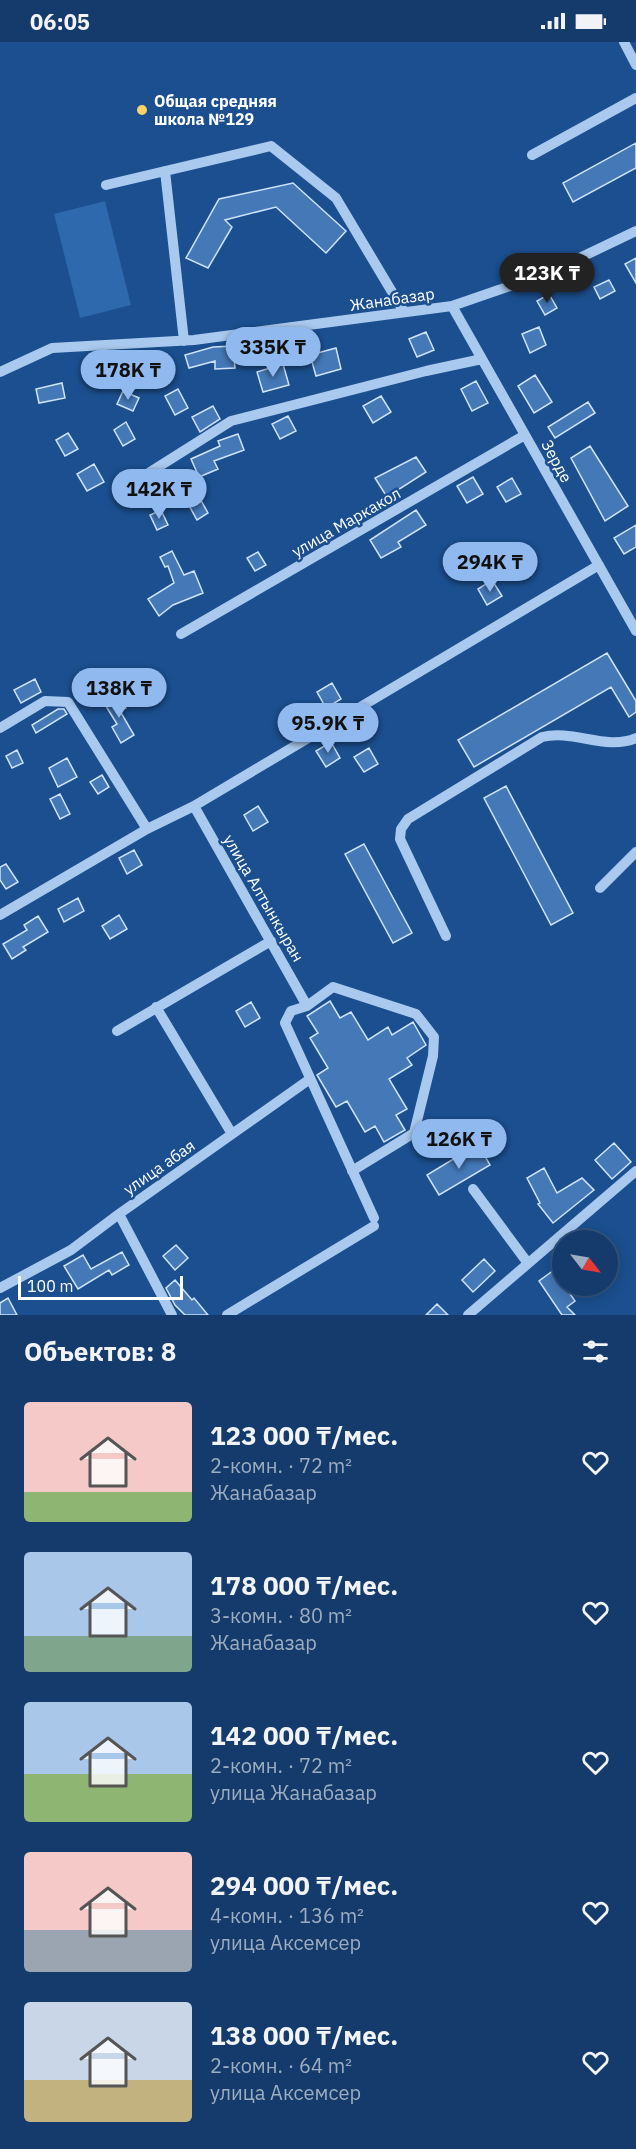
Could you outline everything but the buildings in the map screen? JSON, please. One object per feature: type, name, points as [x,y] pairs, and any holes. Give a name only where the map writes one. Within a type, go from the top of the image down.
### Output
[{"type":"street","points":[[624,42],[636,65]]},
{"type":"street","points":[[532,155],[636,98]]},
{"type":"street","points":[[106,186],[271,147],[336,198],[404,312]]},
{"type":"street","points":[[165,171],[183,341]]},
{"type":"street","name":"Жанабазар","points":[[0,372],[52,348],[183,341],[452,306],[548,273],[636,231]]},
{"type":"street","name":"Зерде","points":[[452,306],[636,632]]},
{"type":"street","points":[[128,486],[231,421],[482,359]]},
{"type":"street","name":"улица Маркакол","points":[[181,634],[525,435]]},
{"type":"street","points":[[0,915],[147,829],[194,806],[599,565]]},
{"type":"street","points":[[0,728],[45,701],[68,702],[147,829]]},
{"type":"street","points":[[446,936],[400,839],[401,828],[408,819],[542,737],[553,734],[616,742],[636,738]]},
{"type":"street","name":"улица Алтынкыран","points":[[194,806],[307,1006]]},
{"type":"street","points":[[600,888],[636,852]]},
{"type":"street","points":[[117,1031],[271,941]]},
{"type":"street","points":[[227,1315],[374,1222],[285,1023],[291,1011],[307,1006],[333,987],[416,1014],[434,1037],[433,1056],[414,1133],[352,1171]]},
{"type":"street","points":[[156,1007],[232,1134]]},
{"type":"street","name":"улица абая","points":[[172,1315],[119,1214],[310,1078]]},
{"type":"street","points":[[468,1315],[527,1262],[636,1171]]},
{"type":"street","points":[[473,1189],[527,1262]]},
{"type":"street","points":[[0,1288],[71,1250],[119,1214]]},
{"type":"shaded area","points":[[105,201],[131,305],[80,318],[54,214]]},
{"type":"place","name":"Общая средняя школа №129","points":[[142,110]]}]
